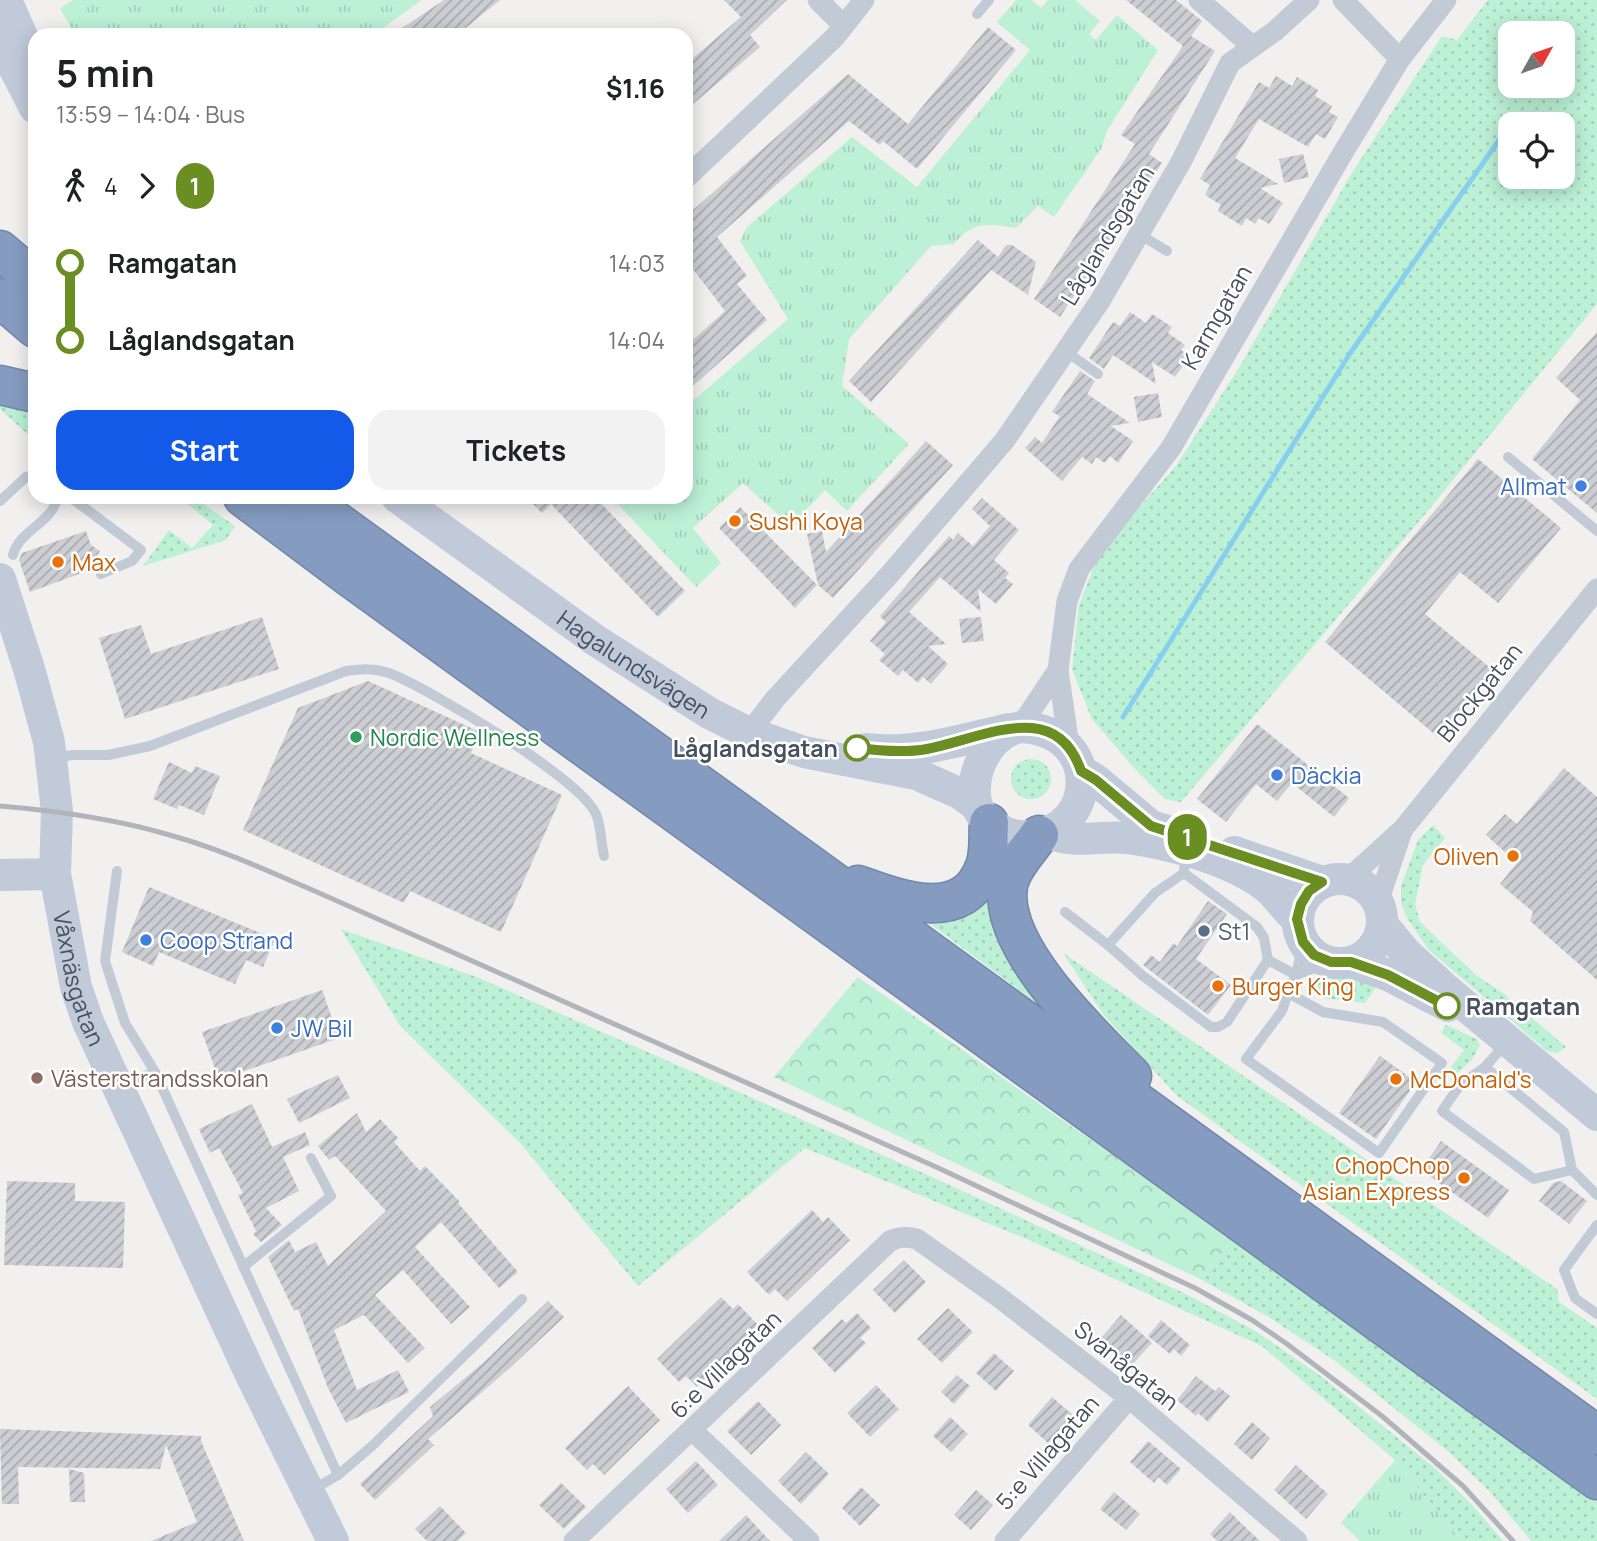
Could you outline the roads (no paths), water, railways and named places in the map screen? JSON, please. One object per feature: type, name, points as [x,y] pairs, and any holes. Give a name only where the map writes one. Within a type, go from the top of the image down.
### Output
[{"type":"highway","points":[[0,250],[28,274]]},
{"type":"highway","points":[[0,298],[28,322]]},
{"type":"highway","points":[[0,385],[28,391]]},
{"type":"highway","points":[[313,504],[1597,1435]]},
{"type":"highway","points":[[256,507],[1597,1480]]},
{"type":"highway","points":[[819,871],[896,898],[919,904],[941,904],[956,898],[979,879],[986,863],[982,814]]},
{"type":"highway","points":[[1044,834],[1017,866],[1008,887],[1017,935],[1029,958],[1071,1012],[1199,1147]]},
{"type":"street","points":[[6,0],[28,50]]},
{"type":"street","points":[[818,0],[843,25]]},
{"type":"street","points":[[693,171],[835,37],[864,0]]},
{"type":"street","points":[[1199,0],[1252,46]]},
{"type":"street","name":"Låglandsgatan","points":[[754,726],[975,478],[1010,433],[1100,302],[1181,162],[1230,63],[1275,31],[1309,0]]},
{"type":"street","points":[[1343,0],[1400,59]]},
{"type":"street","name":"Karmgatan","points":[[1075,759],[1058,670],[1067,601],[1079,569],[1171,447],[1400,59],[1446,0]]},
{"type":"street","points":[[0,40],[28,94]]},
{"type":"street","name":"Hagalundsvägen","points":[[407,504],[595,640],[709,713],[842,746],[872,750],[926,749],[1014,728],[1038,727],[1055,734],[1096,780],[1151,826],[1335,881]]},
{"type":"street","name":"Hagalundsvägen","points":[[437,504],[550,586],[754,726],[804,752],[916,774],[961,794],[1004,832],[1021,837],[1044,834],[1140,840],[1184,862],[1220,861],[1274,892],[1300,930]]},
{"type":"street","name":"Våxnäsgatan","points":[[7,567],[52,759],[57,811],[55,874],[76,987],[88,1022],[251,1375],[333,1541]]},
{"type":"street","name":"Blockgatan","points":[[1335,881],[1403,829],[1597,589]]},
{"type":"street","name":"Karmgatan","points":[[1014,728],[1058,670]]},
{"type":"street","points":[[982,814],[977,771],[995,741],[1014,728]]},
{"type":"street","points":[[1044,834],[1062,824],[1072,813],[1078,800],[1082,786],[1075,759]]},
{"type":"street","name":"Blockgatan","points":[[1380,913],[1403,829]]},
{"type":"street","points":[[0,875],[55,874]]},
{"type":"street","points":[[1502,1036],[1388,975],[1314,955],[1300,930],[1301,904],[1309,891],[1335,881],[1366,887],[1405,952],[1597,1115]]},
{"type":"street","points":[[1341,962],[1367,954],[1378,940],[1380,913]]},
{"type":"street","name":"6:e Villagatan","points":[[574,1541],[693,1431],[890,1241],[898,1237],[917,1239]]},
{"type":"street","name":"Svanågatan","points":[[917,1239],[1000,1298],[1129,1398],[1297,1541]]},
{"type":"street","name":"5:e Villagatan","points":[[1004,1541],[1129,1398]]},
{"type":"street","points":[[693,1431],[809,1541]]},
{"type":"lane","points":[[977,14],[989,0]]},
{"type":"lane","points":[[1139,234],[1167,251]]},
{"type":"lane","points":[[1065,352],[1098,374]]},
{"type":"lane","points":[[1508,457],[1597,531]]},
{"type":"lane","points":[[0,501],[28,477]]},
{"type":"lane","points":[[7,567],[19,542],[54,504]]},
{"type":"lane","points":[[79,504],[141,550],[132,561],[101,574]]},
{"type":"lane","points":[[52,759],[72,755],[108,755],[150,746],[312,683],[346,671],[369,668],[389,673],[477,720],[576,789],[596,814],[604,856]]},
{"type":"lane","points":[[1065,912],[1211,1027],[1227,1022],[1268,960],[1264,938],[1257,927],[1184,862],[1108,945]]},
{"type":"lane","points":[[117,871],[105,961],[125,1023],[155,1072],[338,1475]]},
{"type":"lane","points":[[1288,993],[1323,1012],[1383,1022],[1442,1063],[1380,1153],[1247,1059],[1282,1011],[1288,993],[1296,975],[1300,930]]},
{"type":"lane","points":[[1268,960],[1296,975],[1341,962]]},
{"type":"lane","points":[[1502,1036],[1485,1067],[1460,1085],[1442,1111],[1534,1179],[1572,1170]]},
{"type":"lane","points":[[1485,1067],[1564,1132],[1572,1170],[1596,1190]]},
{"type":"lane","points":[[118,1086],[155,1072]]},
{"type":"lane","points":[[243,1266],[331,1196],[311,1158]]},
{"type":"lane","points":[[1597,1225],[1564,1270],[1575,1298],[1597,1314]]},
{"type":"lane","points":[[310,1492],[338,1475],[372,1446],[522,1299]]},
{"type":"waterway","points":[[1123,717],[1349,355],[1498,141]]},
{"type":"railway","points":[[0,806],[66,813],[131,825],[192,842],[246,862],[934,1166],[1195,1288],[1252,1320],[1382,1416],[1463,1486],[1513,1541]]},
{"type":"place","name":"Allmat","points":[[1581,486]]},
{"type":"place","name":"Sushi Koya","points":[[735,521]]},
{"type":"place","name":"Max","points":[[58,562]]},
{"type":"place","name":"Nordic Wellness","points":[[356,737]]},
{"type":"place","name":"Låglandsgatan","points":[[857,748]]},
{"type":"place","name":"Däckia","points":[[1277,775]]},
{"type":"place","name":"Oliven","points":[[1513,856]]},
{"type":"place","name":"St1","points":[[1204,931]]},
{"type":"place","name":"Coop Strand","points":[[146,940]]},
{"type":"place","name":"Burger King","points":[[1218,986]]},
{"type":"place","name":"Ramgatan","points":[[1447,1006]]},
{"type":"place","name":"JW Bil","points":[[277,1028]]},
{"type":"place","name":"Västerstrandsskolan","points":[[37,1078]]},
{"type":"place","name":"McDonald's","points":[[1396,1079]]},
{"type":"place","name":"ChopChop Asian Express","points":[[1464,1178]]}]
